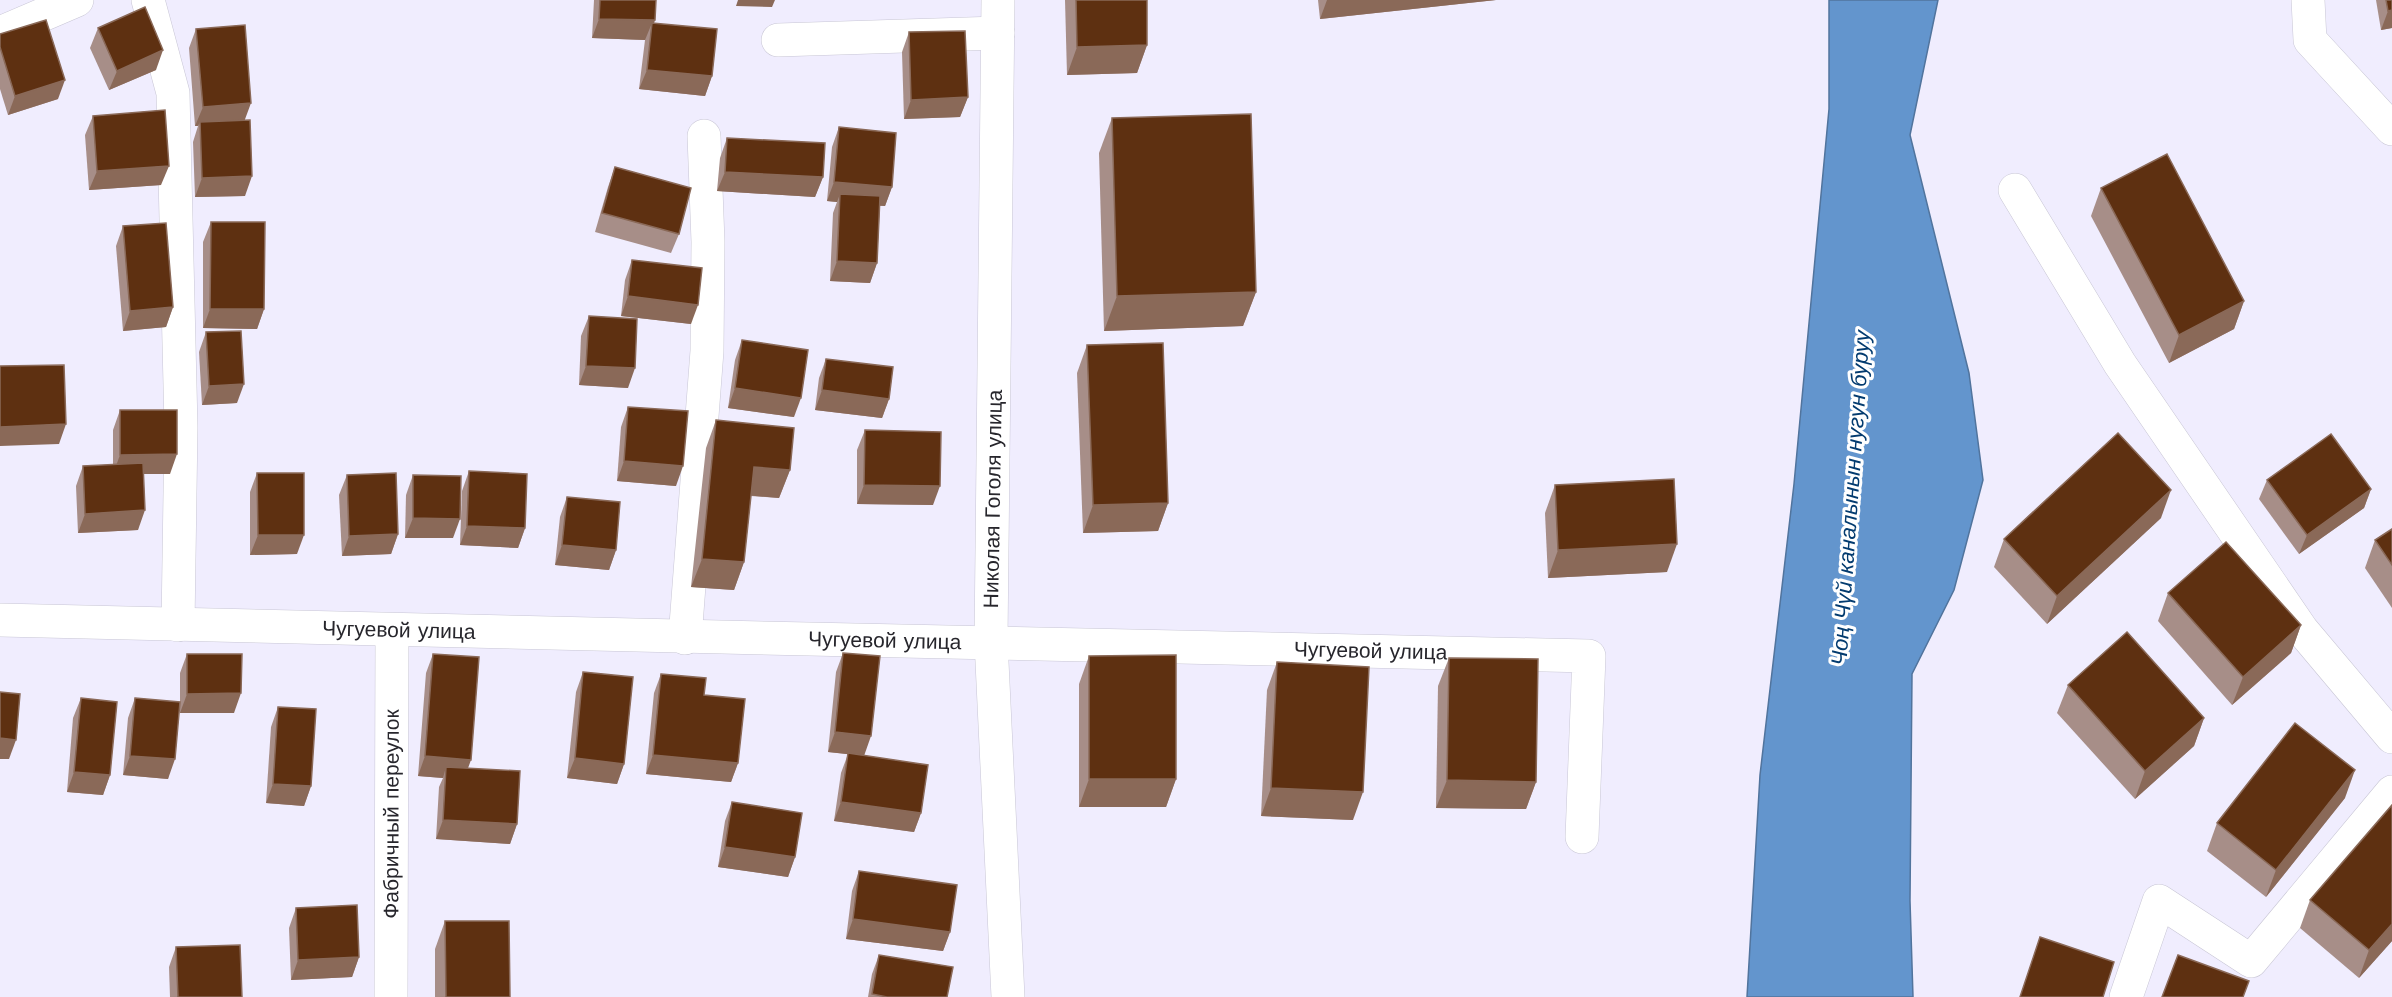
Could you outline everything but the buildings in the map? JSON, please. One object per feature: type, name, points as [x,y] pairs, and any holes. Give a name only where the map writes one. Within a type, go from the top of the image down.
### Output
[{"type":"street","points":[[0,33],[77,0]]},
{"type":"street","points":[[148,0],[173,93],[181,427],[178,625]]},
{"type":"street","name":"Николая Гоголя улица","points":[[998,0],[991,641],[1008,997]]},
{"type":"street","points":[[2308,0],[2310,40],[2392,129]]},
{"type":"street","points":[[778,40],[998,33]]},
{"type":"street","points":[[685,638],[707,351],[708,242],[704,136]]},
{"type":"street","points":[[2015,190],[2120,364],[2302,630],[2392,737]]},
{"type":"street","name":"Чугуевой улица","points":[[0,620],[685,638],[991,641],[1589,656],[1582,837]]},
{"type":"street","name":"Фабричный переулок","points":[[391,997],[392,631]]},
{"type":"street","points":[[2126,997],[2159,901],[2251,961],[2392,792]]},
{"type":"water","name":"Чоң Чүй каналынын нугун буруу","points":[[1829,0],[1938,0],[1910,135],[1969,373],[1983,480],[1954,590],[1912,674],[1910,901],[1913,997],[1747,997],[1760,775],[1794,484],[1829,109]]}]
